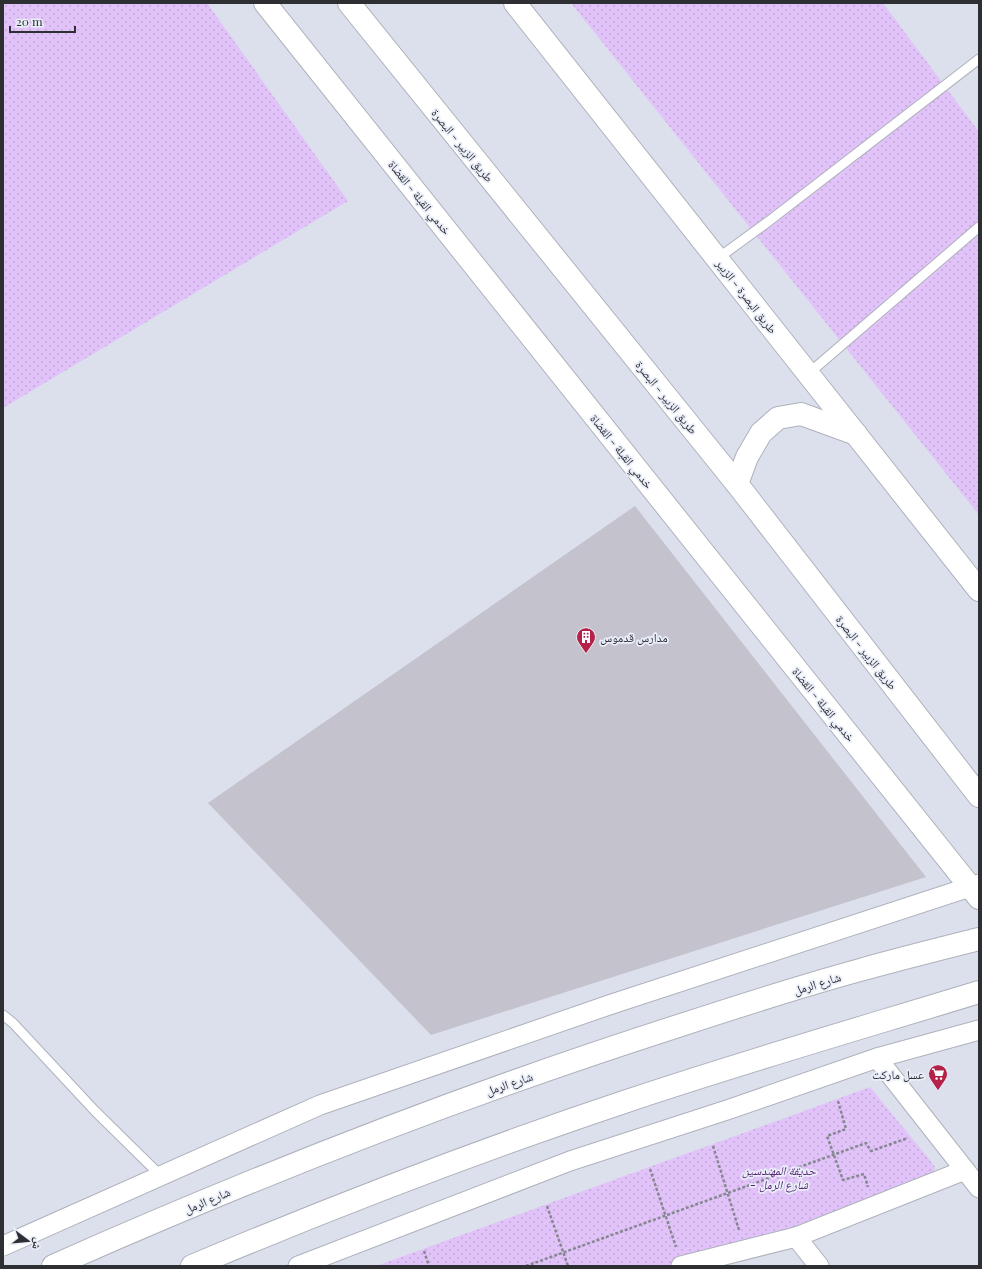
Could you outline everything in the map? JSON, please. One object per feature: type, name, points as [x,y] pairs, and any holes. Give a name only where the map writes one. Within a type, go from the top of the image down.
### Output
[{"type":"main road","name":"خدمي القبلة - القضاة","points":[[265,3],[976,890]]},
{"type":"main road","name":"طريق الزبير - البصرة","points":[[349,3],[737,484],[979,796]]},
{"type":"main road","name":"طريق البصرة - الزبير","points":[[515,3],[979,590]]},
{"type":"main road","points":[[737,484],[747,457],[761,433],[778,418],[801,414],[856,434]]},
{"type":"main road","name":"شارع الرمل","points":[[52,1266],[242,1185],[363,1137],[485,1092],[608,1049],[733,1009],[858,971],[979,939]]},
{"type":"main road","points":[[192,1266],[382,1189],[604,1109],[749,1062],[979,992]]},
{"type":"street","points":[[3,1246],[320,1105],[612,1004],[976,890]]},
{"type":"street","points":[[298,1266],[570,1161],[730,1110],[877,1058],[979,1030]]},
{"type":"street","points":[[877,1058],[979,1188]]},
{"type":"street","points":[[679,1260],[796,1238],[964,1170]]},
{"type":"street","points":[[796,1238],[819,1266]]},
{"type":"lane","points":[[717,259],[776,216],[979,59]]},
{"type":"lane","points":[[808,374],[979,227]]},
{"type":"lane","points":[[3,1015],[13,1023],[95,1111],[161,1176]]},
{"type":"path","points":[[838,1101],[846,1129],[827,1136],[843,1180],[864,1174],[869,1189]]},
{"type":"path","points":[[526,1266],[866,1143],[871,1151],[908,1138]]},
{"type":"path","points":[[713,1146],[741,1237]]},
{"type":"path","points":[[650,1169],[679,1260]]},
{"type":"path","points":[[547,1206],[568,1266]]},
{"type":"path","points":[[424,1251],[430,1266]]},
{"type":"green space","points":[[3,3],[207,3],[348,201],[3,408]]},
{"type":"green space","points":[[571,3],[883,3],[979,132],[979,515]]},
{"type":"green space","name":"حديقة المهندسين - شارع الرمل","points":[[870,1087],[935,1167],[933,1174],[792,1230],[667,1266],[376,1266]]},
{"type":"building","name":"مدارس قدموس","points":[[635,506],[926,877],[431,1035],[208,803]]},
{"type":"place","name":"مدارس قدموس","points":[[586,654]]},
{"type":"place","name":"عسل ماركت","points":[[938,1091]]}]
